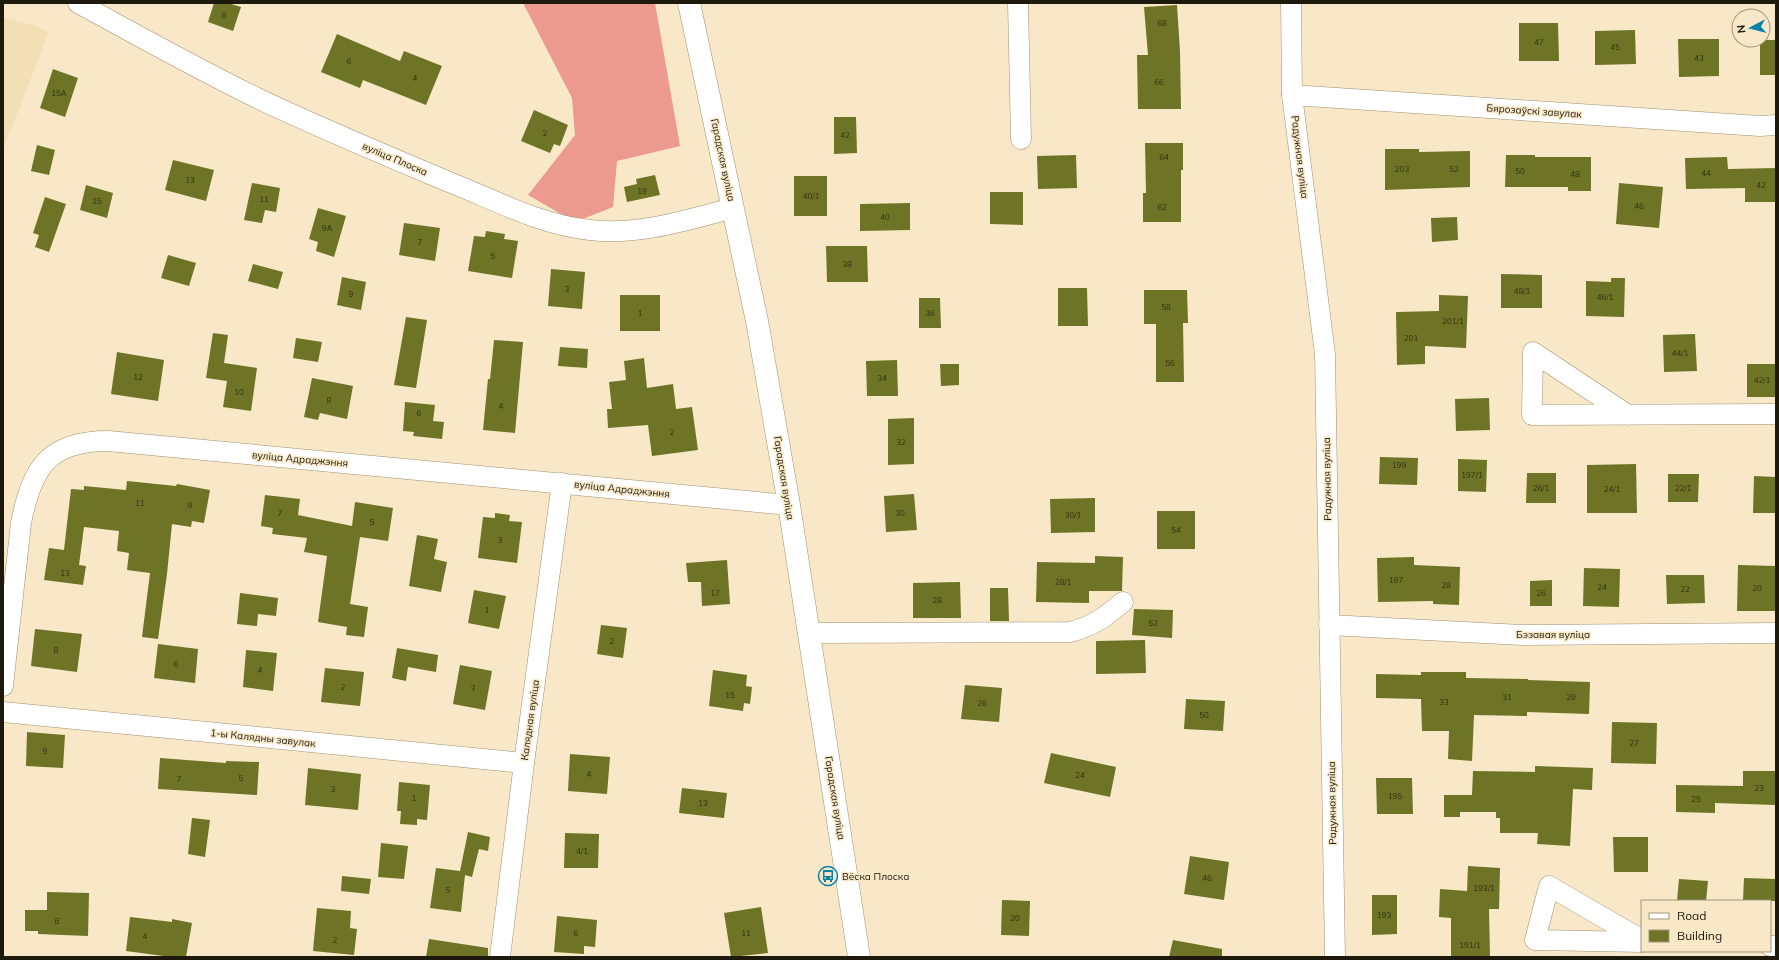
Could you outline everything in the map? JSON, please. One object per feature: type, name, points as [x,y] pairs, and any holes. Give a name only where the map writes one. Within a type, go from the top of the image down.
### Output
[{"type":"main road","name":"Гарадская вуліца","points":[[689,3],[757,321],[789,505],[859,957]]},
{"type":"street","name":"вуліца Плоска","points":[[78,3],[257,98],[428,173],[542,220],[566,227],[619,231],[671,224],[733,208]]},
{"type":"street","points":[[1018,3],[1021,139]]},
{"type":"street","name":"Радужная вуліца","points":[[1290,3],[1292,95],[1325,354],[1335,957]]},
{"type":"street","name":"Бярозаўскі завулак","points":[[1292,95],[1760,126],[1776,125]]},
{"type":"street","points":[[1628,415],[1533,352],[1532,415],[1628,415],[1776,414]]},
{"type":"street","name":"вуліца Адраджэння","points":[[3,686],[21,523],[25,503],[31,485],[41,467],[52,455],[69,446],[88,441],[108,441],[789,505]]},
{"type":"street","name":"Калядная вуліца","points":[[500,957],[524,764],[562,483]]},
{"type":"street","points":[[809,633],[1070,632],[1088,627],[1104,618],[1123,602]]},
{"type":"street","name":"Бэзавая вуліца","points":[[1329,625],[1522,635],[1776,632]]},
{"type":"street","name":"1-ы Калядны завулак","points":[[3,712],[524,764]]},
{"type":"street","points":[[1641,940],[1549,886],[1535,940],[1641,941]]},
{"type":"shaded area","points":[[523,3],[655,3],[680,146],[617,161],[613,207],[575,222],[528,195],[575,135],[572,98]]},
{"type":"shaded area","points":[[3,17],[36,26],[49,32],[3,150]]},
{"type":"building","points":[[214,3],[228,3],[241,7],[233,31],[208,22]]},
{"type":"building","points":[[1177,5],[1181,109],[1138,109],[1137,55],[1148,55],[1144,7]]},
{"type":"building","points":[[1519,23],[1558,23],[1559,61],[1519,61]]},
{"type":"building","points":[[1635,30],[1636,64],[1595,65],[1595,31]]},
{"type":"building","points":[[337,34],[400,61],[404,51],[442,66],[426,105],[363,80],[360,88],[321,72]]},
{"type":"building","points":[[1678,39],[1719,39],[1719,76],[1679,77]]},
{"type":"building","points":[[1771,40],[1776,40],[1776,75],[1760,75],[1760,48],[1771,48]]},
{"type":"building","points":[[53,69],[78,78],[65,117],[40,108]]},
{"type":"building","points":[[534,110],[568,125],[560,146],[554,144],[550,153],[521,141]]},
{"type":"building","points":[[834,117],[856,117],[857,153],[834,154]]},
{"type":"building","points":[[1145,143],[1183,143],[1183,170],[1181,170],[1181,222],[1143,222],[1143,193],[1146,193]]},
{"type":"building","points":[[37,145],[55,150],[49,175],[31,171]]},
{"type":"building","points":[[1385,149],[1419,149],[1419,152],[1470,151],[1470,187],[1385,190]]},
{"type":"building","points":[[1076,155],[1077,188],[1038,189],[1037,156]]},
{"type":"building","points":[[1506,155],[1535,155],[1535,157],[1591,157],[1591,191],[1568,191],[1568,187],[1505,187]]},
{"type":"building","points":[[1727,157],[1728,169],[1776,168],[1776,202],[1745,202],[1745,188],[1686,189],[1685,158]]},
{"type":"building","points":[[173,160],[214,170],[206,201],[165,190]]},
{"type":"building","points":[[655,175],[660,195],[627,202],[624,187],[637,184],[636,179]]},
{"type":"building","points":[[794,176],[827,176],[827,216],[794,216]]},
{"type":"building","points":[[252,183],[280,188],[276,212],[265,210],[262,223],[244,220]]},
{"type":"building","points":[[1619,183],[1663,187],[1659,228],[1616,224]]},
{"type":"building","points":[[86,185],[113,193],[107,218],[80,210]]},
{"type":"building","points":[[990,192],[1023,192],[1023,225],[990,224]]},
{"type":"building","points":[[45,197],[66,204],[49,252],[35,247],[39,235],[33,233]]},
{"type":"building","points":[[910,203],[910,230],[860,231],[860,204]]},
{"type":"building","points":[[318,208],[346,216],[334,257],[316,251],[318,242],[309,239]]},
{"type":"building","points":[[1457,217],[1458,240],[1432,242],[1431,218]]},
{"type":"building","points":[[404,223],[440,228],[435,261],[399,255]]},
{"type":"building","points":[[486,231],[505,234],[504,239],[518,241],[512,278],[468,271],[474,236],[485,237]]},
{"type":"building","points":[[826,246],[867,246],[868,282],[827,282]]},
{"type":"building","points":[[168,255],[196,263],[189,286],[161,278]]},
{"type":"building","points":[[253,264],[283,272],[278,289],[248,281]]},
{"type":"building","points":[[551,269],[585,272],[582,309],[548,306]]},
{"type":"building","points":[[1501,274],[1542,275],[1542,308],[1501,308]]},
{"type":"building","points":[[342,277],[366,282],[361,310],[337,305]]},
{"type":"building","points":[[1611,278],[1625,278],[1624,317],[1586,316],[1586,281],[1611,282]]},
{"type":"building","points":[[1058,288],[1087,288],[1088,326],[1058,326]]},
{"type":"building","points":[[1144,290],[1187,290],[1188,323],[1183,323],[1184,382],[1156,382],[1156,324],[1144,324]]},
{"type":"building","points":[[620,295],[660,295],[660,331],[620,331]]},
{"type":"building","points":[[1439,295],[1468,296],[1466,348],[1425,346],[1425,364],[1397,365],[1396,312],[1439,311]]},
{"type":"building","points":[[919,298],[940,298],[941,328],[919,328]]},
{"type":"building","points":[[406,317],[427,320],[416,388],[394,385]]},
{"type":"building","points":[[213,333],[228,335],[224,363],[257,368],[251,411],[223,407],[227,381],[206,378]]},
{"type":"building","points":[[1695,334],[1697,371],[1664,372],[1663,335]]},
{"type":"building","points":[[296,338],[322,342],[318,362],[293,358]]},
{"type":"building","points":[[494,340],[523,342],[515,433],[483,430],[488,379],[490,379]]},
{"type":"building","points":[[560,347],[588,349],[587,368],[558,366]]},
{"type":"building","points":[[117,352],[164,360],[158,401],[111,394]]},
{"type":"building","points":[[644,358],[647,388],[673,384],[676,409],[692,407],[698,450],[652,456],[648,425],[608,428],[607,409],[612,409],[609,382],[626,380],[624,361]]},
{"type":"building","points":[[897,360],[898,396],[867,396],[866,361]]},
{"type":"building","points":[[940,364],[959,364],[959,385],[941,386]]},
{"type":"building","points":[[1747,364],[1776,364],[1776,397],[1747,397]]},
{"type":"building","points":[[312,378],[353,386],[347,419],[320,413],[318,420],[304,417]]},
{"type":"building","points":[[1489,398],[1490,430],[1456,431],[1455,399]]},
{"type":"building","points":[[405,402],[435,405],[433,421],[444,422],[442,439],[413,436],[414,432],[403,431]]},
{"type":"building","points":[[914,418],[914,464],[888,465],[888,419]]},
{"type":"building","points":[[1380,457],[1418,458],[1417,485],[1379,484]]},
{"type":"building","points":[[1458,459],[1487,460],[1486,492],[1458,491]]},
{"type":"building","points":[[1636,464],[1637,513],[1587,513],[1587,465]]},
{"type":"building","points":[[1527,473],[1556,473],[1556,503],[1526,503]]},
{"type":"building","points":[[1668,474],[1699,474],[1698,502],[1668,502]]},
{"type":"building","points":[[1754,476],[1776,477],[1776,513],[1753,513]]},
{"type":"building","points":[[127,481],[176,486],[177,484],[210,490],[204,523],[192,521],[191,527],[172,524],[158,639],[142,637],[150,573],[127,570],[129,553],[117,551],[119,531],[84,527],[79,565],[86,566],[83,585],[44,580],[49,548],[64,550],[71,489],[84,490],[84,486],[126,490]]},
{"type":"building","points":[[914,494],[917,530],[886,532],[884,496]]},
{"type":"building","points":[[265,495],[300,499],[298,515],[352,526],[355,502],[393,508],[388,541],[360,537],[350,604],[368,607],[364,637],[346,635],[347,627],[318,622],[327,556],[304,552],[307,538],[272,534],[273,528],[261,526]]},
{"type":"building","points":[[1095,498],[1095,532],[1051,533],[1050,499]]},
{"type":"building","points":[[1157,511],[1195,511],[1195,549],[1157,549]]},
{"type":"building","points":[[495,513],[510,515],[509,521],[522,522],[517,563],[478,558],[483,517],[495,518]]},
{"type":"building","points":[[417,535],[438,539],[434,559],[447,562],[441,592],[409,586]]},
{"type":"building","points":[[1095,556],[1123,557],[1122,591],[1089,591],[1089,603],[1036,602],[1037,562],[1095,563]]},
{"type":"building","points":[[1414,557],[1414,565],[1460,567],[1459,605],[1433,604],[1433,601],[1378,602],[1377,558]]},
{"type":"building","points":[[727,560],[730,604],[702,606],[701,582],[688,582],[686,563]]},
{"type":"building","points":[[1738,565],[1776,566],[1776,611],[1737,611]]},
{"type":"building","points":[[1584,568],[1620,569],[1619,607],[1583,606]]},
{"type":"building","points":[[1666,575],[1704,575],[1705,603],[1667,604]]},
{"type":"building","points":[[1552,580],[1552,606],[1530,606],[1530,581]]},
{"type":"building","points":[[960,582],[961,618],[913,618],[913,583]]},
{"type":"building","points":[[990,588],[1008,588],[1009,621],[990,621]]},
{"type":"building","points":[[474,590],[506,596],[499,629],[468,623]]},
{"type":"building","points":[[240,593],[278,598],[276,616],[258,614],[257,626],[237,624]]},
{"type":"building","points":[[1134,609],[1173,610],[1172,638],[1132,635]]},
{"type":"building","points":[[601,625],[627,628],[623,658],[597,654]]},
{"type":"building","points":[[35,629],[82,634],[77,672],[31,666]]},
{"type":"building","points":[[1145,640],[1146,673],[1096,674],[1096,641]]},
{"type":"building","points":[[158,644],[198,649],[195,683],[154,678]]},
{"type":"building","points":[[397,648],[438,655],[436,672],[408,667],[406,681],[392,678]]},
{"type":"building","points":[[246,650],[277,653],[273,691],[243,687]]},
{"type":"building","points":[[460,665],[492,671],[485,710],[453,704]]},
{"type":"building","points":[[325,668],[364,672],[360,706],[321,702]]},
{"type":"building","points":[[713,670],[747,675],[746,686],[752,687],[750,704],[744,703],[743,711],[709,706]]},
{"type":"building","points":[[1421,672],[1466,672],[1466,678],[1590,682],[1589,714],[1527,712],[1527,716],[1474,715],[1472,761],[1448,759],[1449,731],[1422,731],[1421,699],[1376,698],[1376,674],[1421,675]]},
{"type":"building","points":[[965,685],[1002,688],[999,722],[961,719]]},
{"type":"building","points":[[1186,699],[1225,701],[1223,731],[1184,729]]},
{"type":"building","points":[[1612,722],[1657,723],[1656,764],[1611,763]]},
{"type":"building","points":[[27,732],[65,735],[63,768],[26,766]]},
{"type":"building","points":[[1051,753],[1116,767],[1110,797],[1044,783]]},
{"type":"building","points":[[570,754],[610,757],[607,794],[568,791]]},
{"type":"building","points":[[160,758],[226,763],[226,761],[259,762],[257,795],[158,789]]},
{"type":"building","points":[[1535,766],[1593,768],[1592,790],[1573,789],[1570,846],[1537,844],[1538,833],[1500,833],[1500,818],[1496,818],[1496,812],[1460,812],[1460,817],[1444,817],[1444,795],[1472,795],[1473,771],[1535,772]]},
{"type":"building","points":[[308,768],[361,774],[358,810],[305,805]]},
{"type":"building","points":[[1743,771],[1776,771],[1776,805],[1715,803],[1715,813],[1676,812],[1676,785],[1743,786]]},
{"type":"building","points":[[1376,778],[1412,778],[1413,814],[1377,814]]},
{"type":"building","points":[[399,782],[430,785],[427,820],[417,819],[417,825],[400,824],[401,811],[397,811]]},
{"type":"building","points":[[682,788],[727,793],[724,818],[679,813]]},
{"type":"building","points":[[192,818],[210,820],[205,857],[188,854]]},
{"type":"building","points":[[468,832],[490,837],[488,851],[479,849],[472,877],[465,875],[461,912],[430,908],[436,868],[460,871]]},
{"type":"building","points":[[565,833],[599,834],[598,868],[564,868]]},
{"type":"building","points":[[1613,837],[1648,837],[1648,872],[1614,872]]},
{"type":"building","points":[[381,843],[408,846],[404,879],[378,877]]},
{"type":"building","points":[[1190,856],[1229,862],[1224,900],[1184,894]]},
{"type":"building","points":[[1468,866],[1500,868],[1499,909],[1489,909],[1490,957],[1451,957],[1451,918],[1439,917],[1440,889],[1467,891]]},
{"type":"building","points":[[342,876],[371,879],[369,894],[341,891]]},
{"type":"building","points":[[1744,878],[1776,879],[1776,901],[1743,900]]},
{"type":"building","points":[[1679,879],[1708,881],[1706,900],[1677,900]]},
{"type":"building","points":[[47,892],[89,893],[88,936],[38,934],[38,931],[25,931],[25,910],[47,910]]},
{"type":"building","points":[[1372,895],[1397,895],[1397,934],[1372,935]]},
{"type":"building","points":[[1002,900],[1030,901],[1029,936],[1001,935]]},
{"type":"building","points":[[761,907],[768,953],[731,957],[724,913]]},
{"type":"building","points":[[317,908],[351,911],[350,928],[357,929],[354,955],[313,951]]},
{"type":"building","points":[[557,916],[597,920],[595,947],[584,946],[584,954],[554,952]]},
{"type":"building","points":[[130,917],[172,922],[172,919],[192,923],[186,957],[171,957],[126,951]]},
{"type":"building","points":[[429,939],[488,948],[488,957],[426,957]]},
{"type":"building","points":[[1173,940],[1222,949],[1222,957],[1169,957]]},
{"type":"place","name":"Вёска Плоска","points":[[828,876]]}]
